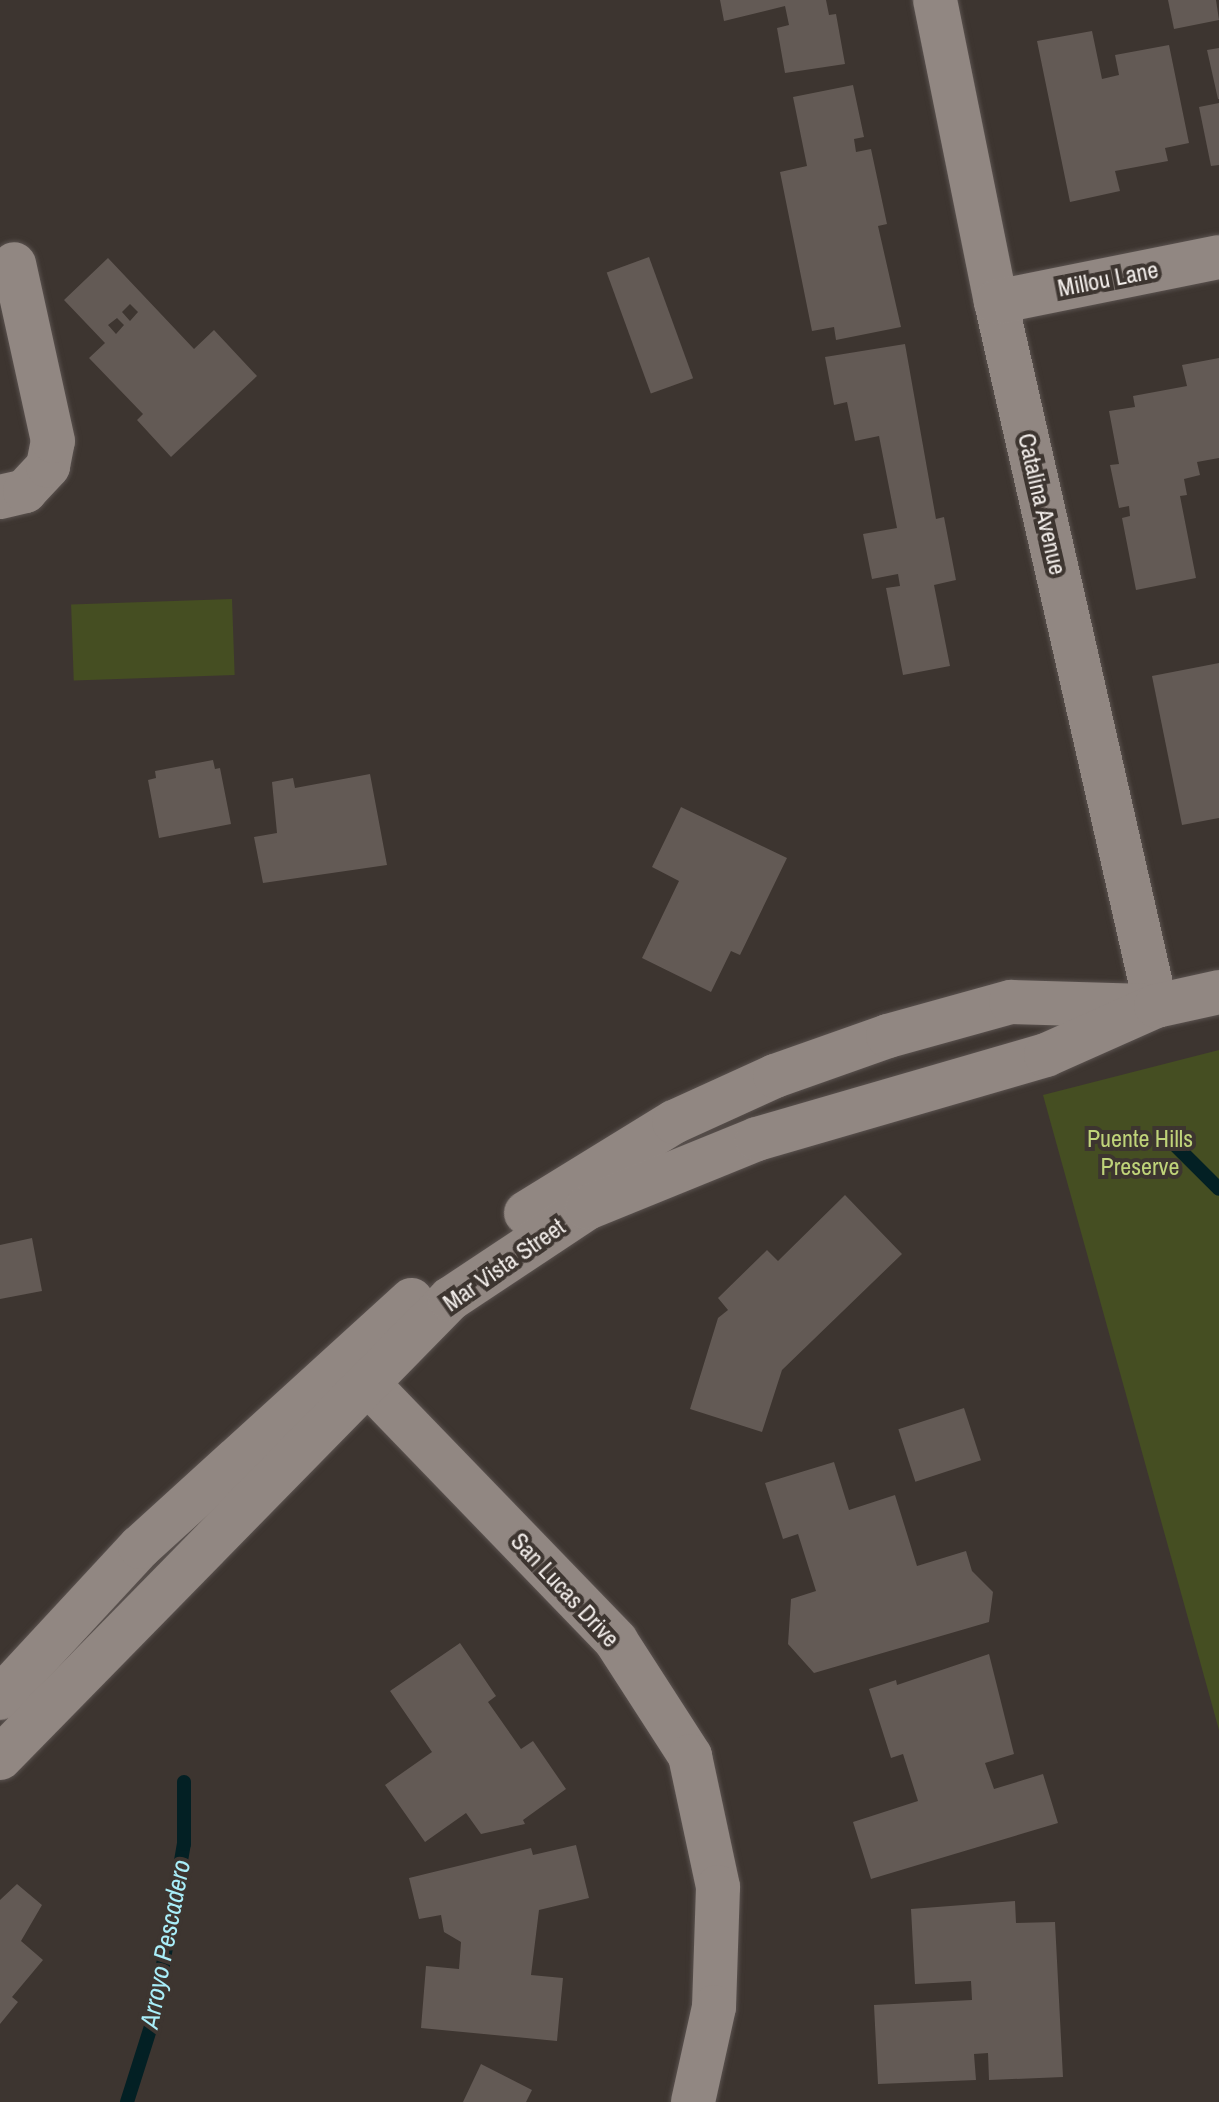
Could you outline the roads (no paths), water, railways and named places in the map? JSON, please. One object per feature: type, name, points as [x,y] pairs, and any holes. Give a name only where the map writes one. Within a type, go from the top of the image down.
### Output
[{"type":"street","name":"Catalina Avenue","points":[[935,0],[996,302],[1156,1006]]},
{"type":"street","name":"Millou Lane","points":[[996,302],[1219,257]]},
{"type":"street","points":[[0,497],[25,491],[48,466],[53,441],[14,264]]},
{"type":"street","name":"Mar Vista Street","points":[[0,1698],[140,1547],[355,1370],[450,1299],[587,1208],[757,1139],[1046,1055],[1156,1006],[1219,992]]},
{"type":"street","name":"Mar Vista Street","points":[[0,1758],[460,1257],[595,1166],[674,1122],[775,1076],[888,1036],[1011,1002],[1156,1006]]},
{"type":"street","name":"San Lucas Drive","points":[[355,1370],[616,1641],[690,1756],[718,1887],[714,2007],[693,2102]]},
{"type":"waterway","points":[[1175,1145],[1219,1189]]},
{"type":"waterway","name":"Arroyo Pescadero","points":[[127,2102],[154,2017],[184,1844],[184,1782]]},
{"type":"park label","name":"Puente Hills Preserve","points":[[1140,1153]]}]
